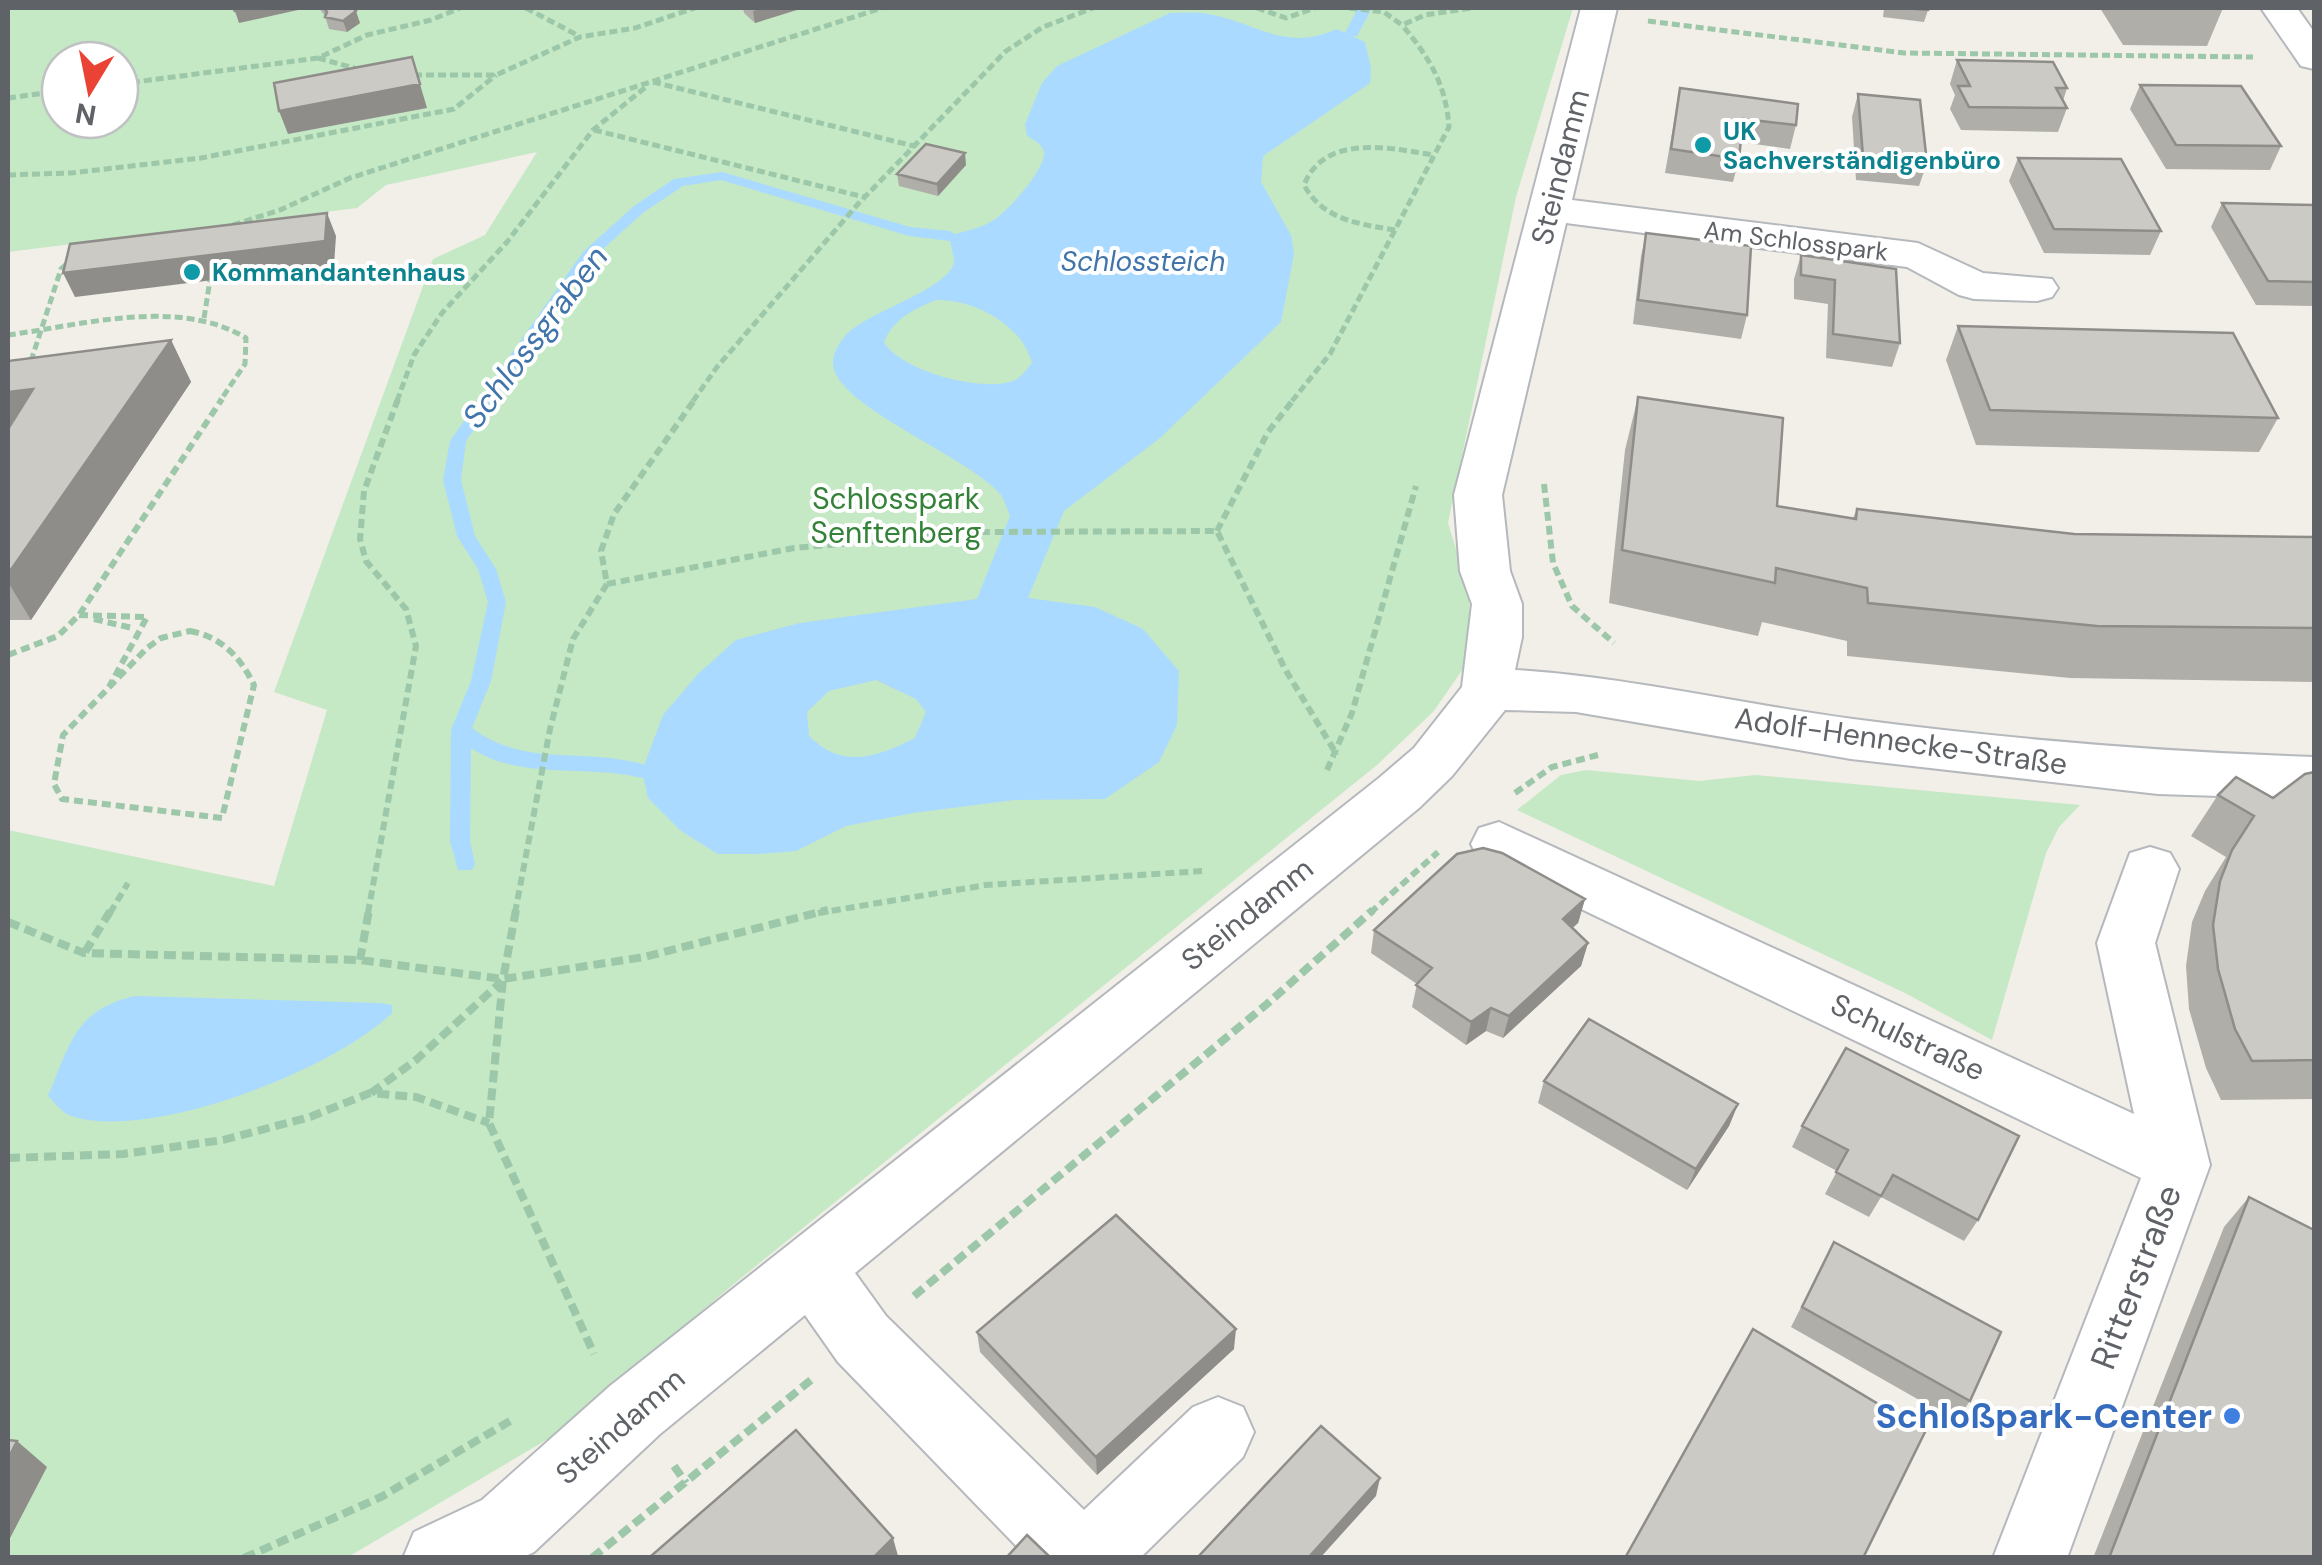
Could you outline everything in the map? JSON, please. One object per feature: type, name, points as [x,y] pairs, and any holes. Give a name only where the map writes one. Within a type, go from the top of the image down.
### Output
[{"type":"street","points":[[2292,9],[2314,58]]},
{"type":"street","name":"Steindamm","points":[[440,1558],[510,1542],[634,1410],[1398,793],[1433,762],[1466,715],[1490,694],[1486,680],[1496,637],[1496,604],[1485,571],[1478,495],[1598,11]]},
{"type":"street","name":"Am Schlosspark","points":[[1549,209],[1918,256],[1974,286],[2037,288]]},
{"type":"street","name":"Adolf-Hennecke-Straße","points":[[1490,694],[1514,690],[1576,693],[1851,739],[2158,773],[2314,778]]},
{"type":"street","name":"Schulstraße","points":[[1486,828],[2178,1165]]},
{"type":"street","points":[[2150,869],[2126,943],[2178,1165]]},
{"type":"street","name":"Ritterstraße","points":[[2030,1558],[2178,1165]]},
{"type":"street","points":[[810,1268],[862,1339],[1084,1558],[1218,1432]]},
{"type":"path","points":[[140,81],[318,58],[367,35],[431,20],[460,8]]},
{"type":"path","points":[[526,8],[580,37]]},
{"type":"path","points":[[8,175],[71,173],[201,158],[454,110],[496,75],[580,37],[635,28],[694,8]]},
{"type":"path","points":[[218,226],[280,210],[350,178],[882,8]]},
{"type":"path","points":[[596,1357],[489,1123],[503,979],[536,796],[573,639],[607,584],[601,551],[614,514],[716,367],[858,204],[1006,52],[1043,27],[1093,8]]},
{"type":"path","points":[[1256,8],[1292,18],[1315,8]]},
{"type":"path","points":[[1216,532],[1268,432],[1330,354],[1449,127],[1448,95],[1433,63],[1402,25],[1384,12],[1350,8]]},
{"type":"path","points":[[1402,25],[1425,14],[1471,8]]},
{"type":"path","points":[[1598,11],[1904,53],[2256,58]]},
{"type":"path","points":[[318,58],[367,72]]},
{"type":"path","points":[[405,74],[496,75]]},
{"type":"path","points":[[360,960],[416,646],[406,610],[392,588],[366,561],[360,539],[364,491],[414,356],[442,312],[495,256],[593,130],[652,82]]},
{"type":"path","points":[[652,82],[914,146]]},
{"type":"path","points":[[8,98],[40,94]]},
{"type":"path","points":[[593,130],[865,197]]},
{"type":"path","points":[[1396,230],[1346,220],[1319,208],[1304,185],[1306,173],[1330,154],[1350,149],[1434,156]]},
{"type":"path","points":[[234,237],[236,224]]},
{"type":"path","points":[[29,368],[61,269],[81,256]]},
{"type":"path","points":[[204,318],[210,280]]},
{"type":"path","points":[[8,336],[175,316],[232,325],[246,338],[245,364],[80,616],[58,636],[8,656]]},
{"type":"path","points":[[1542,469],[1553,563],[1572,606],[1616,644]]},
{"type":"path","points":[[1318,787],[1352,713],[1420,472]]},
{"type":"path","points":[[607,584],[794,548],[981,532],[1216,532]]},
{"type":"path","points":[[1216,532],[1284,669],[1335,754]]},
{"type":"path","points":[[80,616],[132,628]]},
{"type":"path","points":[[80,616],[147,617],[109,687],[63,736],[54,784],[62,799],[222,818],[254,685],[247,669],[225,642],[186,630],[174,633],[160,639],[109,687]]},
{"type":"path","points":[[592,1558],[1486,828],[1552,767],[1615,751]]},
{"type":"path","points":[[8,922],[84,953],[360,960],[503,979],[644,957],[840,907],[986,885],[1210,871]]},
{"type":"path","points":[[84,953],[128,883]]},
{"type":"path","points":[[8,1158],[122,1154],[224,1140],[310,1117],[370,1093],[416,1060],[503,979]]},
{"type":"path","points":[[370,1093],[416,1097],[489,1123]]},
{"type":"path","points":[[582,1368],[610,1346]]},
{"type":"path","points":[[244,1558],[314,1530],[454,1459],[515,1418]]},
{"type":"green space","name":"Schlosspark Senftenberg","points":[[8,8],[1573,8],[1516,197],[1448,523],[1469,591],[1470,659],[1433,712],[1377,765],[741,1278],[553,1436],[348,1557],[8,1557],[8,830],[274,886],[327,710],[274,692],[433,259],[485,235],[537,152],[386,185],[357,208],[8,252]]},
{"type":"green space","points":[[1586,770],[1699,781],[1755,775],[2080,805],[2059,827],[2046,853],[1992,1040],[1905,993],[1517,810],[1561,775]]},
{"type":"water","name":"Schlossteich","points":[[1170,13],[1193,13],[1220,16],[1284,37],[1317,36],[1337,29],[1365,42],[1371,68],[1370,83],[1263,156],[1261,182],[1291,235],[1294,254],[1281,322],[1160,438],[1064,511],[1028,598],[1095,607],[1143,629],[1179,671],[1177,725],[1159,762],[1105,799],[1014,800],[913,813],[846,826],[796,851],[718,854],[681,831],[648,798],[642,771],[663,715],[698,674],[736,640],[800,623],[977,599],[1010,516],[1002,497],[962,464],[856,397],[840,380],[833,360],[840,342],[856,327],[926,289],[951,269],[954,258],[950,236],[994,220],[1025,189],[1044,152],[1040,144],[1027,136],[1025,124],[1042,83],[1057,66]],"holes":[[[936,300],[966,304],[995,317],[1018,337],[1032,363],[1015,380],[984,384],[944,377],[893,353],[884,342],[893,327],[912,311]],[[876,680],[916,699],[926,712],[915,738],[874,755],[847,757],[822,747],[809,736],[807,712],[829,691]]]},
{"type":"water","points":[[135,996],[380,1003],[392,1005],[392,1013],[328,1057],[239,1096],[147,1119],[105,1121],[68,1115],[48,1096],[69,1046],[86,1020],[99,1010]]},
{"type":"building","points":[[324,8],[356,11],[343,21],[325,17]]},
{"type":"building","points":[[412,57],[420,84],[279,111],[274,83]]},
{"type":"building","points":[[1957,60],[2053,62],[2067,88],[2056,88],[2067,108],[1969,107],[1958,86],[1970,86]]},
{"type":"building","points":[[2140,85],[2241,86],[2281,146],[2176,145]]},
{"type":"building","points":[[1680,88],[1798,104],[1796,125],[1743,119],[1739,159],[1671,149]]},
{"type":"building","points":[[1858,94],[1920,100],[1927,163],[1863,156]]},
{"type":"building","points":[[926,144],[965,153],[937,184],[897,174]]},
{"type":"building","points":[[2018,158],[2121,159],[2161,231],[2054,229]]},
{"type":"building","points":[[2222,203],[2314,205],[2314,282],[2268,281]]},
{"type":"building","points":[[327,213],[325,241],[63,273],[70,244]]},
{"type":"building","points":[[1646,233],[1751,246],[1747,315],[1638,300]]},
{"type":"building","points":[[1801,255],[1896,269],[1900,343],[1833,334],[1835,280],[1801,275]]},
{"type":"building","points":[[1958,326],[2233,333],[2278,418],[1990,410]]},
{"type":"building","points":[[171,340],[8,574],[8,429],[33,389],[8,392],[8,361]]},
{"type":"building","points":[[1638,397],[1783,418],[1777,506],[1856,519],[1857,509],[2074,534],[2314,537],[2314,628],[2097,626],[1868,603],[1867,588],[1776,568],[1775,583],[1622,550]]},
{"type":"building","points":[[2314,772],[2314,1060],[2252,1061],[2235,1029],[2218,969],[2213,925],[2220,881],[2232,850],[2254,816],[2218,795],[2236,777],[2273,798],[2305,774]]},
{"type":"building","points":[[1483,848],[1502,853],[1585,899],[1563,919],[1588,943],[1509,1016],[1491,1008],[1471,1022],[1416,985],[1432,968],[1374,930],[1457,854]]},
{"type":"building","points":[[1589,1019],[1738,1104],[1696,1169],[1544,1081]]},
{"type":"building","points":[[1846,1048],[2019,1136],[1978,1220],[1893,1175],[1881,1196],[1836,1172],[1848,1150],[1802,1126]]},
{"type":"building","name":"Schloßpark-Center","points":[[2249,1197],[2314,1230],[2314,1558],[2109,1558]]},
{"type":"building","points":[[1116,1215],[1236,1329],[1096,1457],[977,1332]]},
{"type":"building","points":[[1834,1242],[2001,1332],[1970,1401],[1802,1307]]},
{"type":"building","points":[[1753,1329],[1925,1432],[1863,1558],[1625,1558]]},
{"type":"building","points":[[1321,1426],[1380,1478],[1308,1558],[1197,1558]]},
{"type":"building","points":[[796,1430],[893,1538],[873,1558],[652,1558],[651,1556]]},
{"type":"building","points":[[8,1440],[17,1441],[8,1459]]},
{"type":"building","points":[[1027,1535],[1051,1558],[1006,1558]]},
{"type":"waterway","points":[[1352,33],[1365,8]]},
{"type":"waterway","name":"Schlossgraben","points":[[461,730],[481,681],[497,602],[487,569],[466,536],[452,480],[458,441],[588,255],[639,209],[679,182],[722,176],[909,231],[950,236]]},
{"type":"waterway","name":"Schlossgraben","points":[[461,730],[490,750],[510,757],[603,763],[642,771]]},
{"type":"waterway","name":"Schlossgraben","points":[[461,730],[460,841],[465,864]]},
{"type":"place","name":"UK Sachverständigenbüro","points":[[1703,145]]},
{"type":"place","name":"Kommandantenhaus","points":[[192,272]]},
{"type":"place","name":"Schloßpark-Center","points":[[2232,1416]]}]
